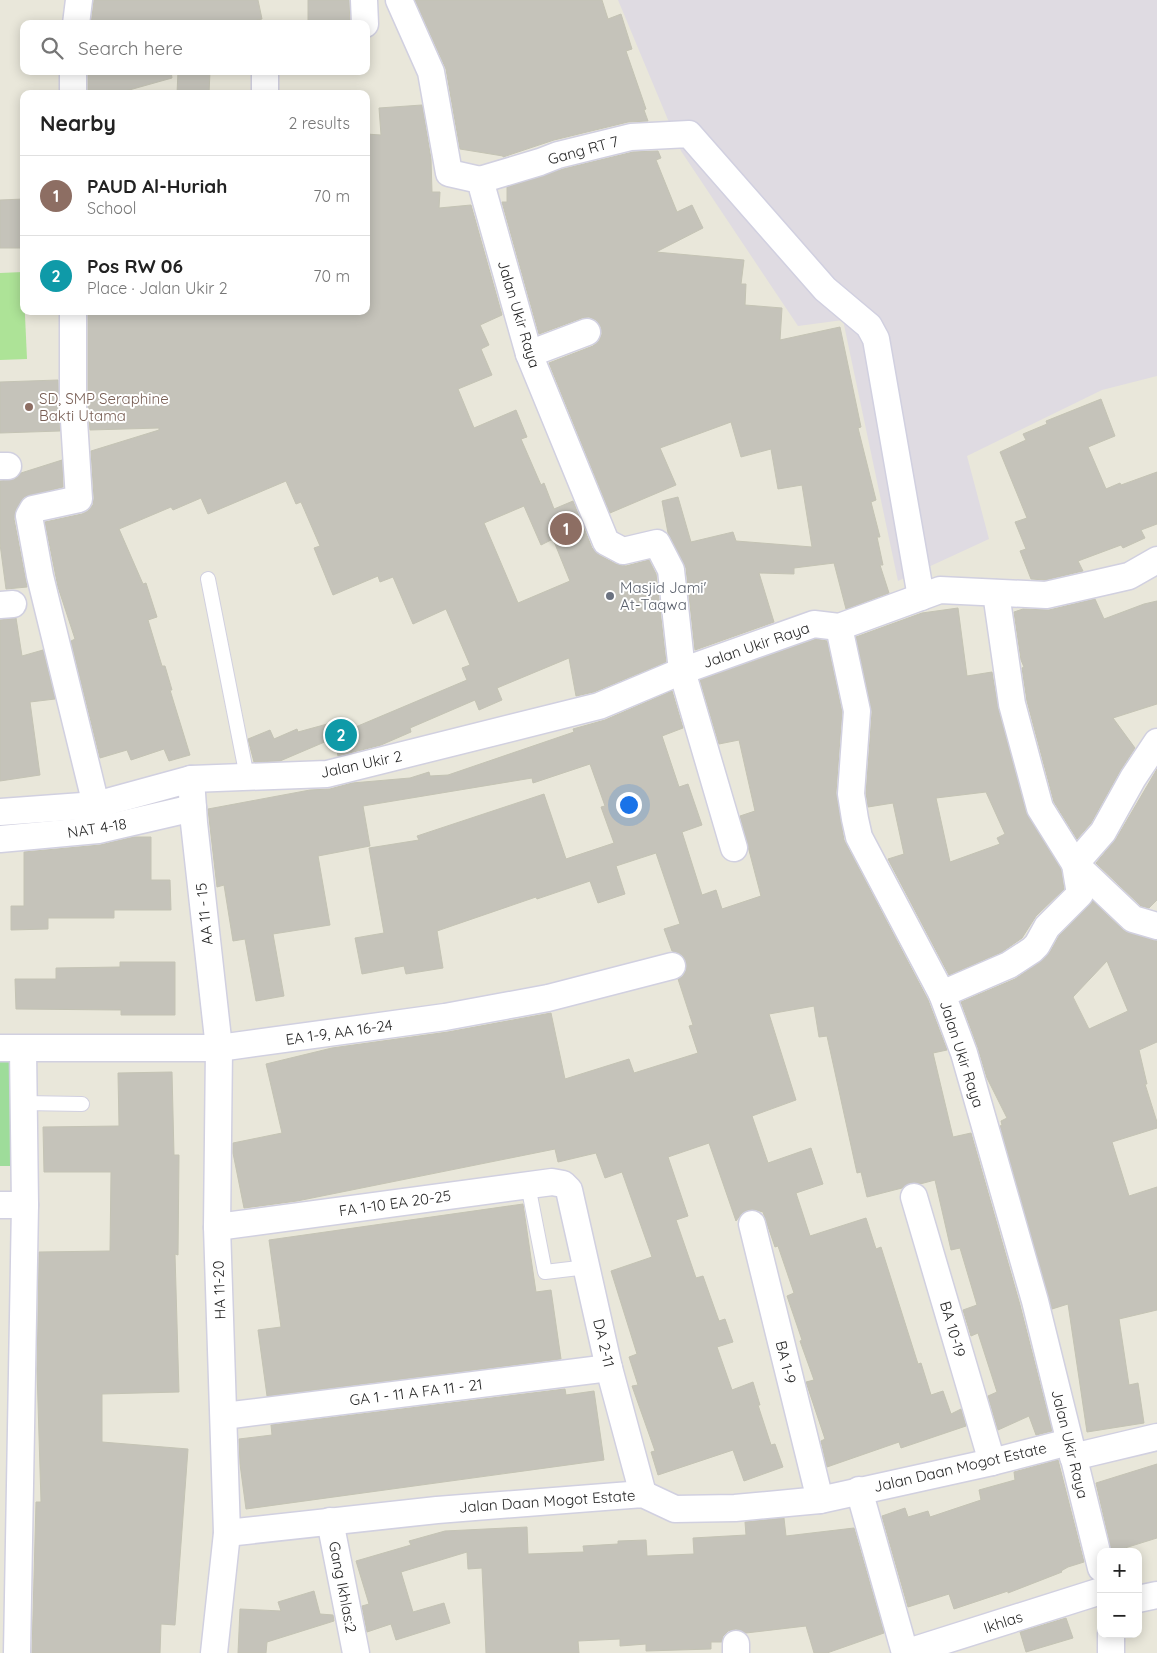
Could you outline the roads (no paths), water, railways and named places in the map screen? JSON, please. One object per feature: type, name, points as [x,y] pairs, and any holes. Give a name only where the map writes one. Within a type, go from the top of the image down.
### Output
[{"type":"street","points":[[76,20],[79,0]]},
{"type":"street","points":[[364,0],[365,20]]},
{"type":"street","points":[[399,0],[431,72],[449,173],[480,180]]},
{"type":"street","points":[[73,75],[73,90]]},
{"type":"street","points":[[265,75],[265,90]]},
{"type":"street","name":"Gang RT 7","points":[[480,180],[558,155],[594,148],[631,137],[689,134],[825,289],[869,326],[876,339],[921,597]]},
{"type":"street","name":"Jalan Ukir Raya","points":[[480,180],[529,354],[606,542],[623,551],[658,542],[671,570],[682,671],[814,624],[839,627],[857,711],[851,794],[859,837],[942,994],[964,1053],[1030,1282],[1097,1552]]},
{"type":"street","points":[[73,315],[73,405],[79,499],[33,509],[29,516],[42,585],[96,805]]},
{"type":"street","points":[[529,354],[587,332]]},
{"type":"street","points":[[839,627],[940,590],[1046,595],[1129,576],[1157,560]]},
{"type":"street","points":[[996,592],[1012,704],[1040,808],[1075,864],[1133,919],[1157,926]]},
{"type":"street","points":[[682,671],[734,848]]},
{"type":"street","name":"Jalan Ukir 2","points":[[0,812],[96,805],[190,779],[327,774],[599,706],[682,671]]},
{"type":"street","points":[[1075,864],[1103,832],[1133,778],[1157,742]]},
{"type":"street","name":"AA 11 - 15","points":[[190,779],[219,1048]]},
{"type":"street","name":"NAT 4-18","points":[[0,840],[98,830],[193,808]]},
{"type":"street","points":[[942,994],[1009,965],[1037,945],[1047,927],[1080,894],[1075,864]]},
{"type":"street","name":"EA 1-9, AA 16-24","points":[[12,1049],[219,1048],[445,1017],[548,998],[672,966]]},
{"type":"street","name":"HA 11-20","points":[[219,1048],[218,1227],[227,1533]]},
{"type":"street","points":[[12,1049],[24,1103],[12,1205],[17,1653]]},
{"type":"street","name":"FA 1-10 EA 20-25","points":[[218,1227],[552,1182],[563,1184],[569,1190]]},
{"type":"street","name":"DA 2-11","points":[[569,1190],[609,1368],[643,1494]]},
{"type":"street","name":"BA 10-19","points":[[914,1197],[992,1462]]},
{"type":"street","name":"BA 1-9","points":[[752,1224],[820,1500]]},
{"type":"street","name":"GA 1 - 11 A FA 11 - 21","points":[[224,1416],[609,1368]]},
{"type":"street","name":"Jalan Daan Mogot Estate","points":[[227,1533],[437,1510],[643,1494],[675,1510],[735,1508],[820,1500],[992,1462],[1157,1437]]},
{"type":"street","points":[[859,1490],[905,1653]]},
{"type":"street","name":"Gang Ikhlas:2","points":[[330,1521],[356,1653]]},
{"type":"street","points":[[214,1653],[227,1533]]},
{"type":"street","name":"Ikhlas","points":[[905,1653],[1097,1592]]},
{"type":"street","points":[[1142,1598],[1157,1595]]},
{"type":"street","points":[[1111,1638],[1111,1653]]},
{"type":"lane","points":[[208,579],[247,777]]},
{"type":"lane","points":[[24,1103],[82,1104]]},
{"type":"lane","points":[[528,1185],[545,1272],[587,1267]]},
{"type":"place","name":"SD, SMP Seraphine Bakti Utama","points":[[29,407]]},
{"type":"place","name":"PAUD Al-Huriah","points":[[566,529]]},
{"type":"place","name":"Masjid Jami' At-Taqwa","points":[[610,596]]},
{"type":"place","name":"Pos RW 06","points":[[341,735]]}]
